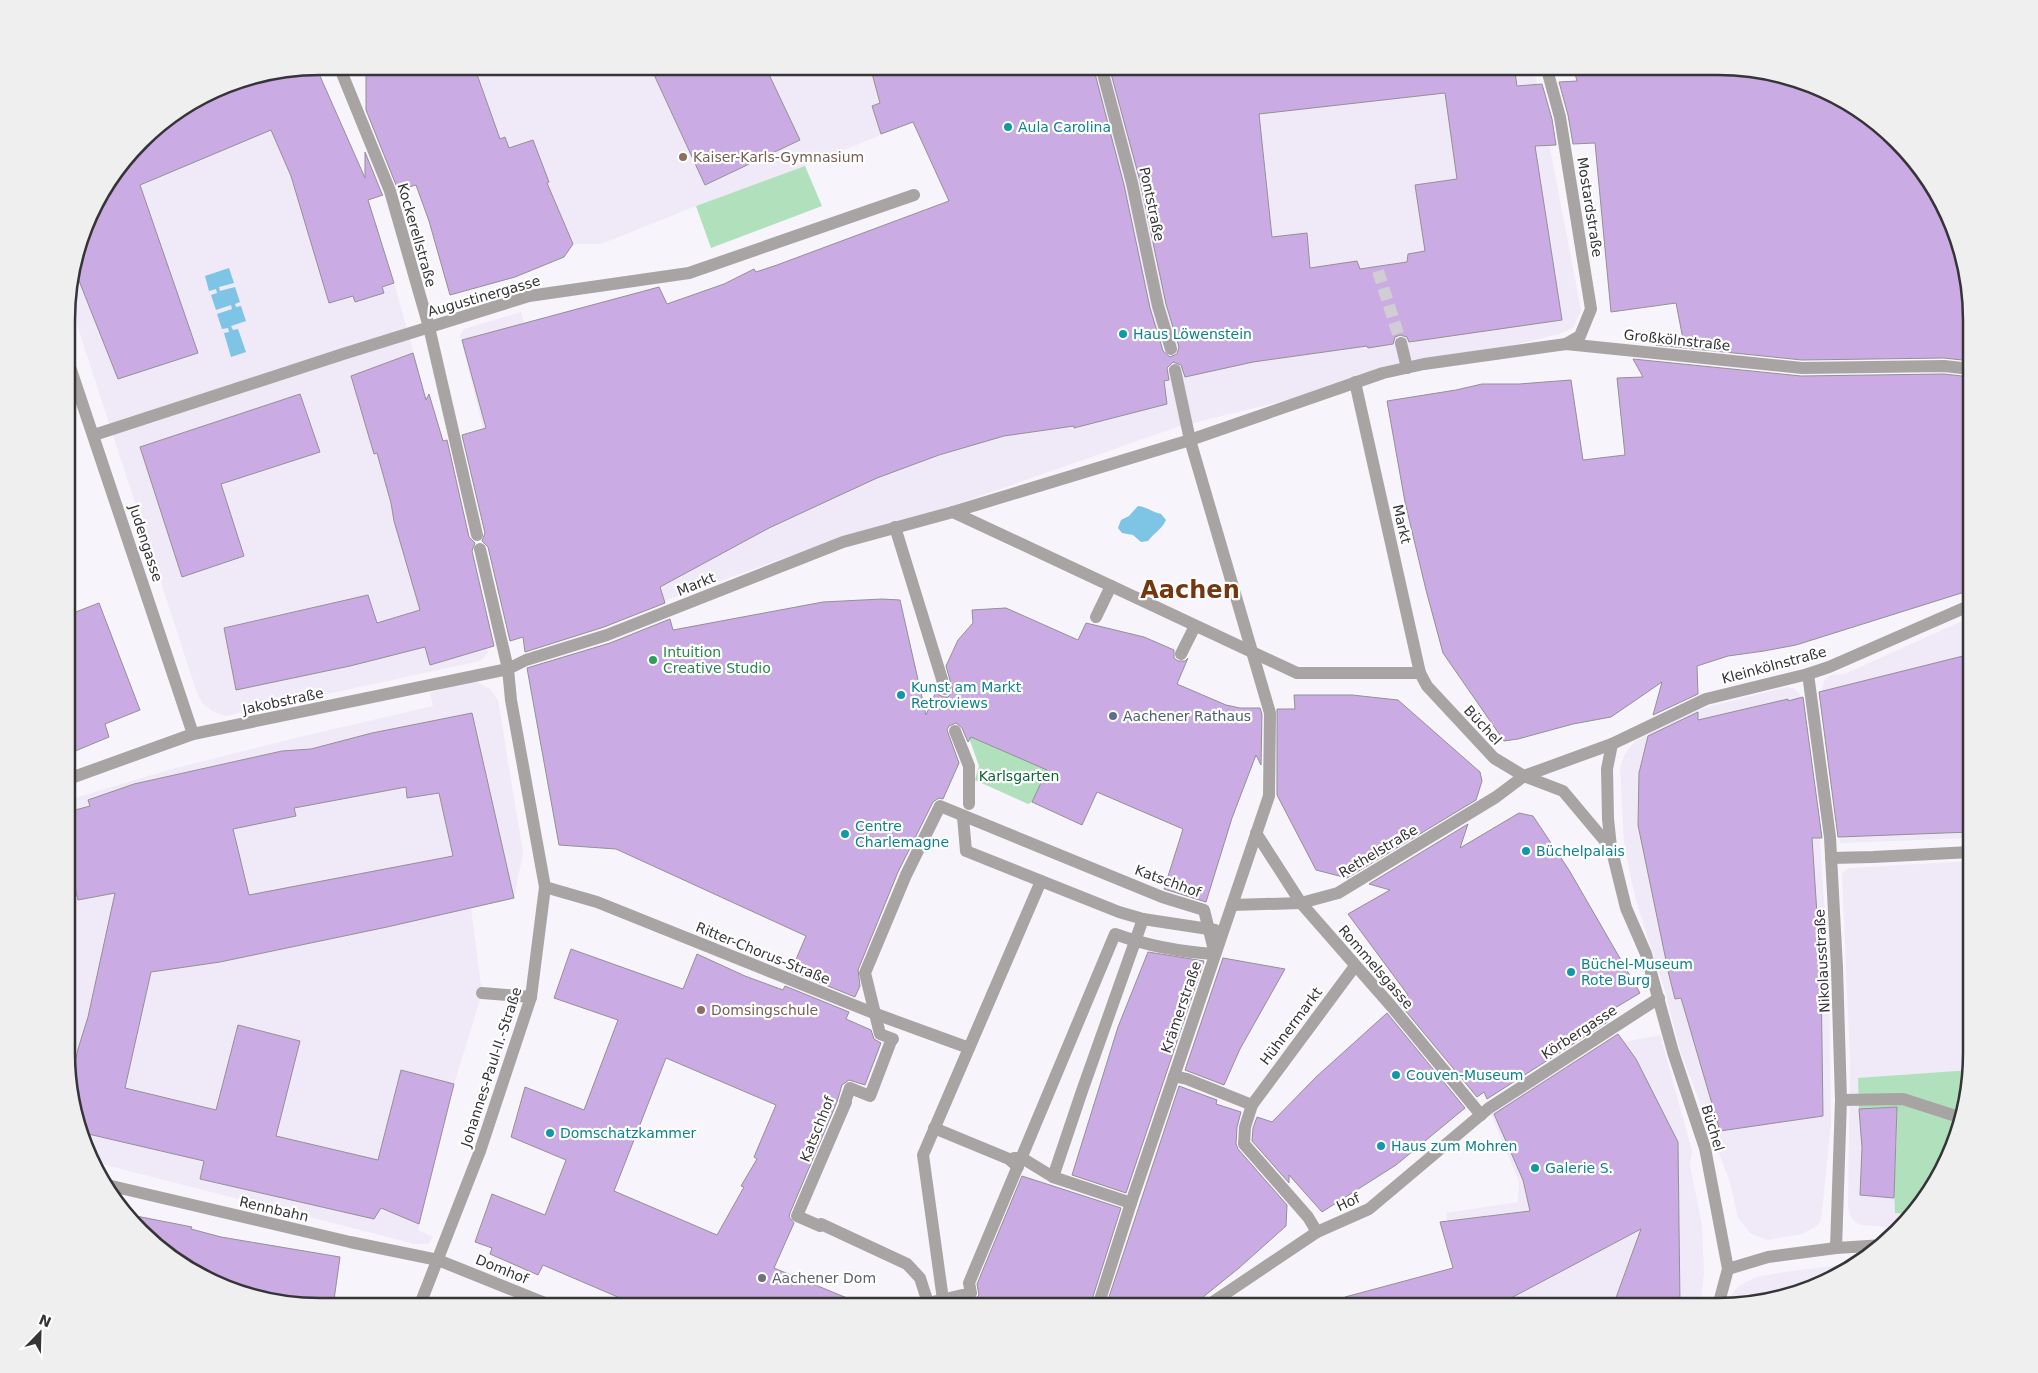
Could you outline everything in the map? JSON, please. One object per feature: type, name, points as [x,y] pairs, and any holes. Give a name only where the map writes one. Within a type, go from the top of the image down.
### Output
[{"type":"street","name":"Kockerellstraße","points":[[343,75],[390,192],[429,328],[477,535]]},
{"type":"street","name":"Pontstraße","points":[[1104,75],[1132,183],[1158,306],[1171,349]]},
{"type":"street","name":"Mostardstraße","points":[[1548,75],[1560,117],[1591,309],[1580,336],[1566,344]]},
{"type":"street","name":"Augustinergasse","points":[[94,435],[529,296],[689,273],[914,195]]},
{"type":"street","points":[[1401,343],[1407,368]]},
{"type":"street","name":"Großkölnstraße","points":[[1383,373],[1566,344],[1802,368],[1944,366],[1963,368]]},
{"type":"street","points":[[1175,370],[1190,440],[1254,654]]},
{"type":"street","name":"Markt","points":[[508,669],[526,660],[607,635],[843,542],[953,512],[1190,440],[1383,373]]},
{"type":"street","name":"Judengasse","points":[[75,381],[193,734]]},
{"type":"street","name":"Markt","points":[[1355,382],[1420,673],[1427,686]]},
{"type":"street","points":[[953,512],[1296,673],[1420,673]]},
{"type":"street","points":[[895,527],[945,689]]},
{"type":"street","points":[[480,550],[508,669]]},
{"type":"street","points":[[1096,616],[1111,586]]},
{"type":"street","name":"Kleinkölnstraße","points":[[1612,744],[1706,699],[1829,667],[1963,608]]},
{"type":"street","points":[[1181,654],[1195,626]]},
{"type":"street","name":"Krämerstraße","points":[[1101,1298],[1269,796],[1270,713],[1254,654]]},
{"type":"street","name":"Jakobstraße","points":[[75,776],[193,734],[508,669]]},
{"type":"street","name":"Johannes-Paul-II.-Straße","points":[[423,1298],[480,1151],[531,997],[545,887],[511,700],[508,669]]},
{"type":"street","name":"Nikolausstraße","points":[[1808,674],[1830,837],[1840,1023],[1841,1100],[1836,1248]]},
{"type":"street","name":"Büchel","points":[[1427,686],[1494,758],[1524,776],[1563,791],[1610,847]]},
{"type":"street","points":[[955,731],[969,766],[968,804]]},
{"type":"street","points":[[1524,776],[1612,744]]},
{"type":"street","name":"Büchel","points":[[1612,744],[1607,769],[1610,847],[1626,908],[1646,954],[1676,1060],[1705,1148],[1728,1269]]},
{"type":"street","name":"Rethelstraße","points":[[1232,904],[1301,903],[1338,892],[1496,797],[1524,776]]},
{"type":"street","name":"Katschhof","points":[[927,1298],[920,1278],[907,1264],[821,1224],[820,1226],[797,1216],[846,1102],[844,1102],[850,1088],[870,1096],[893,1039],[880,1034],[865,973],[906,875],[940,806],[1162,897],[1204,910],[1215,954]]},
{"type":"street","points":[[963,817],[966,851],[1119,912],[1143,919],[1209,930],[1223,930]]},
{"type":"street","name":"Rommelsgasse","points":[[1256,832],[1301,903],[1485,1111]]},
{"type":"street","points":[[1831,858],[1963,852]]},
{"type":"street","points":[[942,1298],[923,1156],[1041,881]]},
{"type":"street","name":"Ritter-Chorus-Straße","points":[[545,887],[597,902],[876,1014],[969,1048]]},
{"type":"street","points":[[1053,1177],[1084,1082],[1143,919]]},
{"type":"street","points":[[956,1298],[970,1293],[969,1283],[1016,1161],[1115,934],[1135,942],[1192,953],[1215,954]]},
{"type":"street","name":"Hühnermarkt","points":[[1317,1232],[1308,1217],[1244,1144],[1245,1127],[1252,1105],[1355,966]]},
{"type":"street","points":[[482,993],[531,997]]},
{"type":"street","name":"Körbergasse","points":[[1485,1111],[1659,998]]},
{"type":"street","points":[[1174,1076],[1187,1079],[1252,1105]]},
{"type":"street","points":[[1841,1100],[1903,1099],[1955,1116]]},
{"type":"street","name":"Hof","points":[[1219,1298],[1317,1232],[1369,1209],[1485,1111]]},
{"type":"street","points":[[934,1128],[1053,1177],[1131,1203]]},
{"type":"street","name":"Rennbahn","points":[[115,1187],[341,1240],[438,1260]]},
{"type":"street","points":[[1720,1298],[1728,1269],[1768,1257],[1836,1248],[1868,1246]]},
{"type":"street","name":"Domhof","points":[[438,1260],[533,1298]]},
{"type":"shaded area","points":[[320,75],[352,149],[394,283],[437,436],[488,653],[480,661],[225,716],[212,711],[202,703],[196,690],[75,319],[77,288],[83,256],[100,211],[116,184],[136,158],[158,136],[184,116],[211,100],[256,83],[288,77]]},
{"type":"shaded area","points":[[370,75],[1535,75],[1581,310],[1573,328],[1559,334],[1180,426],[934,512],[832,541],[604,622],[533,643],[517,634],[488,448],[460,336],[464,329],[521,312],[537,372],[574,367],[561,313],[659,287],[667,304],[724,284],[754,269],[756,272],[777,265],[957,199],[938,178],[916,121],[805,166],[696,206],[601,244],[573,244],[564,257],[517,276],[450,295],[429,221],[414,179]]},
{"type":"shaded area","points":[[1963,621],[1963,838],[1840,843],[1822,690],[1824,681],[1831,675],[1845,674]]},
{"type":"shaded area","points":[[468,681],[477,682],[490,689],[498,700],[523,853],[514,898],[471,908],[482,993],[454,1084],[418,1230],[433,1237],[428,1244],[415,1244],[101,1164],[83,1117],[77,1085],[75,1053],[75,798],[172,769],[433,706],[430,693]]},
{"type":"shaded area","points":[[1787,687],[1795,689],[1800,695],[1818,817],[1829,969],[1831,1123],[1821,1220],[1818,1225],[1802,1234],[1767,1240],[1750,1233],[1738,1218],[1730,1182],[1680,1050],[1665,991],[1637,904],[1631,879],[1624,841],[1620,768],[1625,754],[1635,741],[1682,717],[1708,707]]},
{"type":"shaded area","points":[[1963,861],[1963,1053],[1961,1085],[1955,1117],[1938,1162],[1930,1176],[1902,1215],[1890,1227],[1861,1225],[1855,1222],[1850,1215],[1848,1207],[1850,1060],[1842,873],[1849,868]]},
{"type":"shaded area","points":[[1660,1035],[1692,1151],[1690,1166],[1702,1225],[1704,1273],[1701,1298],[1463,1298],[1446,1213],[1518,1202],[1519,1181],[1490,1112],[1614,1037],[1624,1042]]},
{"type":"shaded area","points":[[1841,1265],[1827,1273],[1782,1290],[1750,1296],[1730,1297],[1739,1286],[1756,1277]]},
{"type":"green space","points":[[805,166],[822,206],[711,248],[696,206]]},
{"type":"green space","name":"Karlsgarten","points":[[968,735],[1012,755],[1056,749],[1032,802],[1028,804],[975,780],[979,766]]},
{"type":"green space","points":[[1962,1071],[1955,1117],[1938,1162],[1922,1189],[1903,1213],[1895,1213],[1897,1107],[1859,1109],[1858,1078]]},
{"type":"water","points":[[229,268],[234,283],[219,287],[220,291],[235,287],[240,302],[235,304],[236,307],[241,306],[246,321],[231,326],[233,330],[238,329],[246,352],[231,357],[224,333],[229,332],[228,328],[222,329],[217,314],[232,309],[231,305],[216,310],[211,295],[217,293],[216,289],[209,291],[205,276]]},
{"type":"water","points":[[1138,506],[1161,514],[1166,520],[1148,541],[1141,542],[1133,535],[1122,533],[1118,528],[1121,520],[1129,516]]},
{"type":"building","points":[[320,75],[365,178],[365,152],[383,195],[368,200],[394,283],[382,287],[384,293],[355,302],[353,296],[329,303],[291,176],[271,130],[140,185],[198,353],[118,379],[79,280],[88,241],[100,211],[116,184],[136,158],[158,136],[184,116],[211,100],[256,83],[288,77]]},
{"type":"building","points":[[366,75],[477,75],[500,139],[505,137],[509,148],[533,140],[549,182],[547,183],[573,244],[564,257],[515,277],[450,295],[429,221],[416,185],[398,190],[366,110]]},
{"type":"building","points":[[654,75],[769,75],[800,140],[705,185]]},
{"type":"building","points":[[872,75],[1095,75],[1124,185],[1150,308],[1163,351],[1170,357],[1177,354],[1179,347],[1166,304],[1140,181],[1111,75],[1515,75],[1517,86],[1542,84],[1552,119],[1556,145],[1535,146],[1562,320],[1409,342],[1407,337],[1400,335],[1395,337],[1393,344],[1253,362],[1185,377],[1181,365],[1173,362],[1167,368],[1169,380],[1164,381],[1167,404],[1074,428],[1074,426],[1004,436],[939,455],[877,478],[769,528],[660,587],[665,603],[604,627],[525,652],[523,637],[510,641],[488,547],[482,541],[485,533],[462,435],[486,428],[462,340],[659,287],[667,304],[724,284],[754,269],[756,272],[777,265],[949,201],[913,122],[881,134],[872,106],[880,103]],"holes":[[[1445,93],[1457,179],[1415,185],[1425,251],[1408,254],[1407,262],[1360,269],[1357,261],[1310,268],[1307,233],[1272,237],[1259,114]]]},
{"type":"building","points":[[1575,75],[1718,75],[1750,77],[1797,88],[1827,100],[1854,116],[1880,136],[1902,158],[1922,184],[1938,211],[1955,256],[1961,288],[1963,360],[1944,358],[1802,360],[1656,345],[1683,339],[1676,303],[1611,312],[1595,143],[1573,144],[1568,115],[1559,82],[1577,81]]},
{"type":"building","points":[[413,353],[426,400],[429,394],[443,441],[447,440],[469,537],[475,543],[472,551],[494,646],[430,665],[425,647],[350,666],[236,690],[224,628],[368,595],[377,623],[420,610],[394,521],[377,453],[374,454],[351,376]]},
{"type":"building","points":[[1633,359],[1801,376],[1944,374],[1963,376],[1963,593],[1796,645],[1728,656],[1697,666],[1698,694],[1653,715],[1662,682],[1611,717],[1504,741],[1443,653],[1405,502],[1387,401],[1482,384],[1519,384],[1571,380],[1583,460],[1625,455],[1617,378],[1643,377]]},
{"type":"building","points":[[300,394],[320,452],[221,484],[244,556],[182,577],[140,447]]},
{"type":"building","points":[[900,600],[926,715],[937,689],[939,695],[944,697],[948,697],[953,691],[946,666],[958,640],[973,623],[972,610],[1006,608],[1078,640],[1086,623],[1144,637],[1174,650],[1174,658],[1178,661],[1185,661],[1188,658],[1177,684],[1226,705],[1240,708],[1260,708],[1262,714],[1261,765],[1256,755],[1232,818],[1206,902],[1164,889],[1183,829],[1097,792],[1082,825],[1032,802],[1047,770],[971,737],[968,742],[962,728],[956,723],[949,726],[947,730],[959,763],[943,799],[939,798],[933,802],[898,872],[858,970],[860,986],[855,997],[791,971],[806,936],[616,849],[559,845],[527,668],[610,643],[670,619],[673,630],[823,602]]},
{"type":"building","points":[[99,603],[140,710],[105,724],[109,737],[75,751],[75,612]]},
{"type":"building","points":[[1963,656],[1963,832],[1838,837],[1819,692]]},
{"type":"building","points":[[1294,695],[1352,695],[1398,700],[1480,772],[1482,781],[1476,800],[1347,878],[1316,870],[1277,795],[1277,709],[1295,709]]},
{"type":"building","points":[[1803,697],[1822,838],[1812,838],[1821,975],[1823,1116],[1720,1131],[1681,998],[1675,999],[1669,975],[1638,825],[1639,773],[1648,736],[1698,712],[1698,720]]},
{"type":"building","points":[[472,713],[514,898],[220,962],[151,972],[125,1088],[216,1110],[238,1025],[300,1041],[276,1136],[378,1160],[401,1070],[454,1084],[419,1224],[381,1208],[374,1219],[200,1179],[204,1161],[89,1134],[83,1117],[77,1085],[75,1060],[88,1017],[115,893],[78,900],[75,888],[75,810],[90,806],[88,800],[134,784],[282,751],[311,749],[372,733]],"holes":[[[406,787],[407,798],[439,793],[453,856],[249,895],[233,829],[296,816],[294,808]]]},
{"type":"building","points":[[1519,813],[1533,816],[1569,870],[1640,993],[1605,1014],[1609,1021],[1487,1099],[1484,1092],[1477,1097],[1399,1003],[1408,995],[1348,914],[1390,890],[1369,884],[1468,824],[1460,848]]},
{"type":"building","points":[[571,949],[683,989],[697,954],[745,976],[783,990],[785,986],[849,1012],[846,1019],[871,1030],[874,1039],[881,1043],[865,1085],[849,1080],[842,1085],[837,1102],[790,1213],[789,1217],[794,1223],[774,1268],[847,1298],[620,1298],[543,1265],[538,1275],[490,1254],[492,1248],[475,1242],[492,1194],[545,1215],[566,1160],[511,1137],[525,1087],[584,1110],[618,1020],[554,998]],"holes":[[[666,1058],[776,1105],[754,1157],[757,1159],[741,1186],[744,1187],[717,1235],[614,1191]]]},
{"type":"building","points":[[1148,952],[1204,961],[1126,1193],[1072,1175],[1118,1027]]},
{"type":"building","points":[[1223,958],[1285,969],[1240,1049],[1224,1085],[1185,1070]]},
{"type":"building","points":[[1387,1013],[1465,1108],[1396,1165],[1322,1212],[1289,1175],[1289,1183],[1252,1141],[1253,1128],[1257,1117],[1272,1122],[1316,1077]]},
{"type":"building","points":[[1618,1034],[1636,1059],[1678,1142],[1680,1298],[1616,1298],[1641,1229],[1511,1298],[1345,1298],[1453,1268],[1440,1222],[1530,1211],[1523,1180],[1494,1114]]},
{"type":"building","points":[[1179,1086],[1217,1100],[1216,1104],[1241,1112],[1237,1127],[1236,1144],[1238,1149],[1287,1205],[1286,1226],[1202,1298],[1109,1298]]},
{"type":"building","points":[[1897,1107],[1894,1198],[1860,1195],[1862,1148],[1859,1109]]},
{"type":"building","points":[[1022,1176],[1121,1208],[1093,1298],[976,1298],[979,1295],[977,1284]]},
{"type":"building","points":[[137,1216],[192,1227],[191,1229],[221,1237],[340,1257],[334,1298],[288,1296],[256,1290],[211,1273],[184,1257],[158,1237]]},
{"type":"tunnel","points":[[1378,271],[1401,343]]},
{"type":"place","name":"Aula Carolina","points":[[1008,127]]},
{"type":"place","name":"Kaiser-Karls-Gymnasium","points":[[683,157]]},
{"type":"place","name":"Haus Löwenstein","points":[[1123,334]]},
{"type":"place","name":"Intuition Creative Studio","points":[[653,660]]},
{"type":"place","name":"Kunst am Markt Retroviews","points":[[901,695]]},
{"type":"place","name":"Aachener Rathaus","points":[[1113,716]]},
{"type":"place","name":"Centre Charlemagne","points":[[845,834]]},
{"type":"place","name":"Büchelpalais","points":[[1526,851]]},
{"type":"place","name":"Büchel-Museum Rote Burg","points":[[1571,972]]},
{"type":"place","name":"Domsingschule","points":[[701,1010]]},
{"type":"place","name":"Couven-Museum","points":[[1396,1075]]},
{"type":"place","name":"Domschatzkammer","points":[[550,1133]]},
{"type":"place","name":"Haus zum Mohren","points":[[1381,1146]]},
{"type":"place","name":"Galerie S.","points":[[1535,1168]]},
{"type":"place","name":"Aachener Dom","points":[[762,1278]]},
{"type":"district","name":"Aachen","points":[[1190,590]]}]
